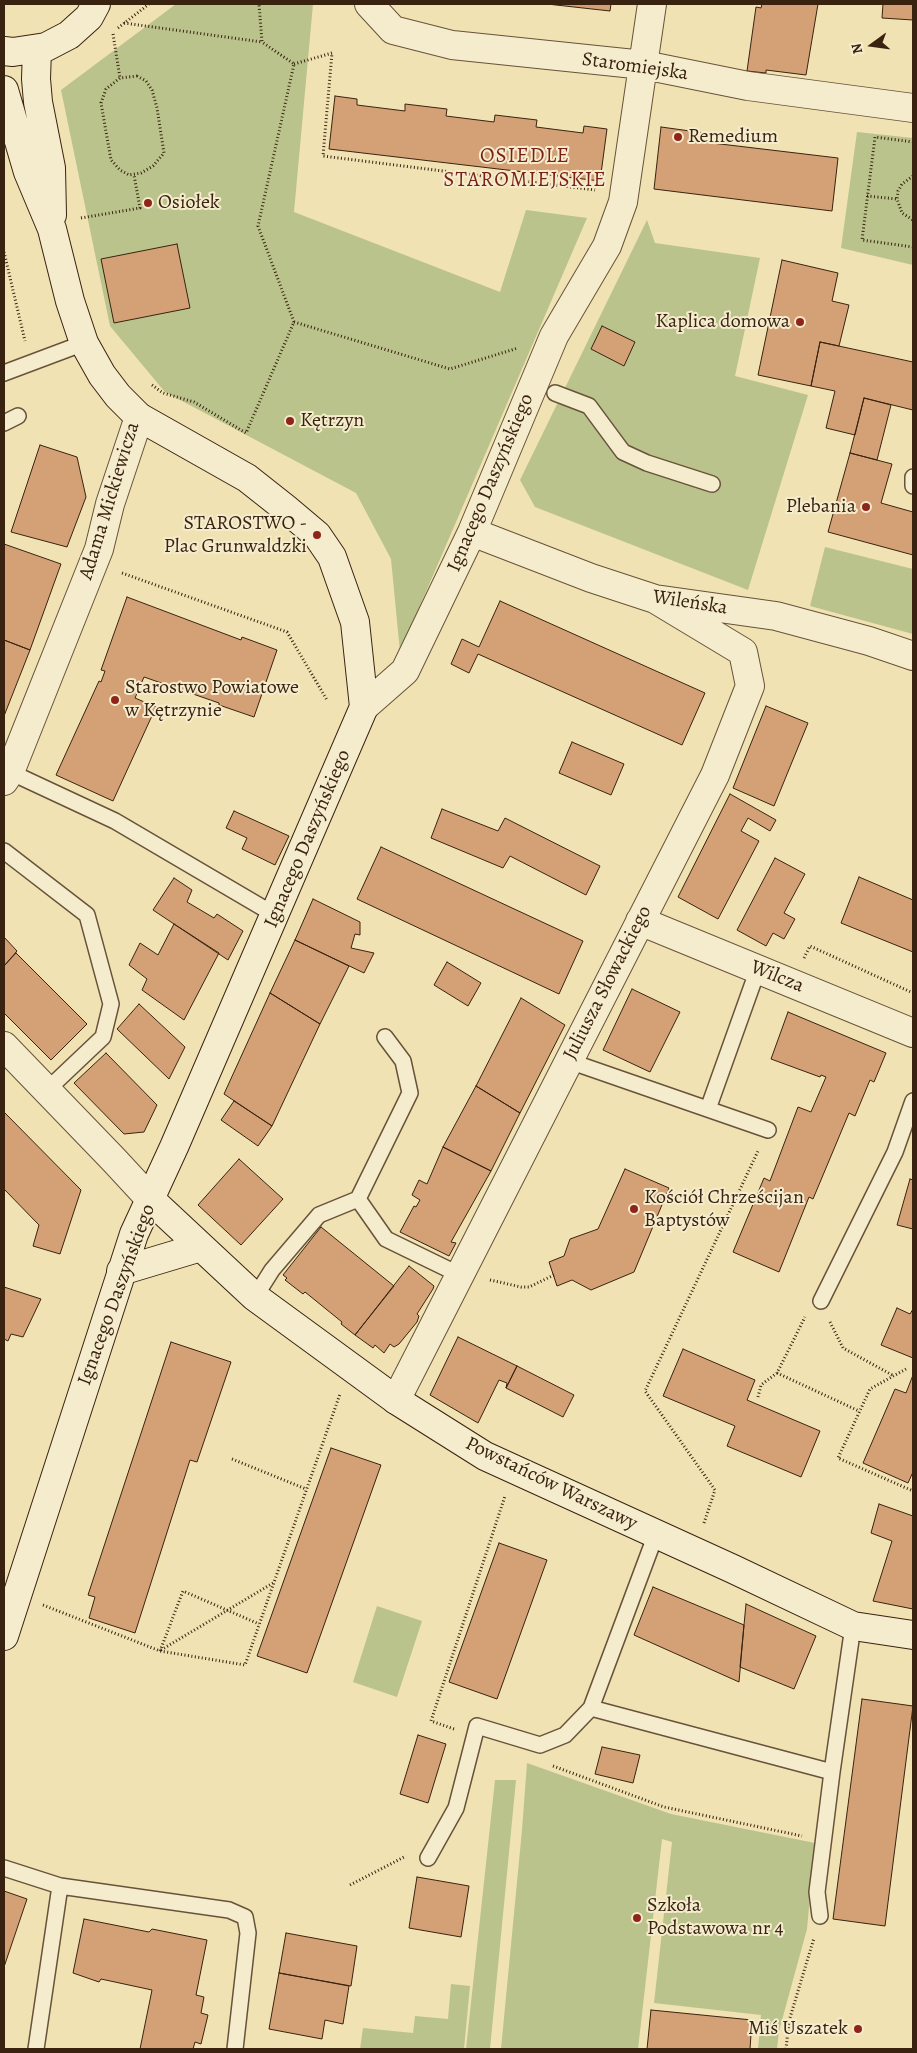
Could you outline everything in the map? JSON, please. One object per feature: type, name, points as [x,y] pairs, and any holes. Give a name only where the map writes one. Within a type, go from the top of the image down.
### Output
[{"type":"street","points":[[4,51],[13,52],[46,47],[69,35],[89,17],[96,4]]},
{"type":"street","name":"Staromiejska","points":[[368,4],[393,30],[452,45],[644,65],[748,86],[913,108]]},
{"type":"street","name":"Ignacego Daszyńskiego","points":[[4,1636],[134,1234],[151,1200],[364,707],[405,671],[472,532],[554,336],[607,246],[623,202],[652,4]]},
{"type":"street","name":"Adama Mickiewicza","points":[[37,49],[36,79],[38,102],[51,168],[52,229]]},
{"type":"street","name":"Adama Mickiewicza","points":[[4,90],[28,172],[52,229],[70,301],[84,343],[102,375],[118,396],[139,417],[110,504],[94,563],[7,776]]},
{"type":"street","points":[[139,417],[247,478],[286,508],[317,536],[332,557],[355,622],[364,707]]},
{"type":"street","name":"Wileńska","points":[[472,532],[556,565],[655,599],[776,616],[869,641],[913,656]]},
{"type":"street","name":"Juliusza Słowackiego","points":[[396,1400],[715,775],[750,686],[743,652],[655,599]]},
{"type":"street","name":"Wilcza","points":[[640,921],[913,1033]]},
{"type":"street","name":"Powstańców Warszawy","points":[[4,1046],[151,1200],[255,1297],[396,1400],[484,1456],[853,1626],[913,1635]]},
{"type":"street","points":[[122,1271],[201,1246]]},
{"type":"lane","points":[[4,373],[84,343]]},
{"type":"lane","points":[[555,393],[589,406],[624,452],[647,463],[712,484]]},
{"type":"lane","points":[[913,477],[913,486]]},
{"type":"lane","points":[[7,776],[115,821],[275,915]]},
{"type":"lane","points":[[4,851],[87,916],[111,1004],[102,1036],[46,1091]]},
{"type":"lane","points":[[708,1109],[758,970]]},
{"type":"lane","points":[[255,1297],[272,1270],[319,1215],[358,1199],[410,1093],[403,1061],[385,1037]]},
{"type":"lane","points":[[569,1061],[768,1130]]},
{"type":"lane","points":[[821,1301],[895,1152],[913,1101]]},
{"type":"lane","points":[[358,1199],[386,1239],[460,1275]]},
{"type":"lane","points":[[428,1858],[456,1808],[477,1726],[540,1745],[565,1735],[591,1708],[656,1534]]},
{"type":"lane","points":[[820,1916],[817,1892],[823,1839],[853,1626]]},
{"type":"lane","points":[[591,1708],[832,1772]]},
{"type":"lane","points":[[4,1868],[60,1886],[229,1910],[245,1917],[248,1933],[235,2049]]},
{"type":"lane","points":[[36,2049],[60,1886]]},
{"type":"path","points":[[259,4],[262,42]]},
{"type":"path","points":[[124,24],[262,42],[294,64]]},
{"type":"path","points":[[113,32],[120,78]]},
{"type":"path","points":[[294,64],[332,53],[323,156],[602,190]]},
{"type":"path","points":[[150,383],[163,393],[194,402],[246,433],[294,322],[258,226],[294,64]]},
{"type":"path","points":[[137,76],[146,81],[152,90],[157,108],[164,153],[154,166],[141,173],[129,175],[120,170],[111,160],[101,103],[106,89],[120,78],[137,76]]},
{"type":"path","points":[[913,142],[875,137],[862,240],[913,246]]},
{"type":"path","points":[[81,218],[140,208],[134,174]]},
{"type":"path","points":[[913,176],[902,184],[898,191],[897,199],[902,213],[913,220]]},
{"type":"path","points":[[868,196],[897,199]]},
{"type":"path","points":[[79,209],[82,226]]},
{"type":"path","points":[[4,252],[31,364]]},
{"type":"path","points":[[294,322],[450,369],[554,336]]},
{"type":"path","points":[[94,563],[288,632],[327,700]]},
{"type":"path","points":[[791,983],[810,946],[913,993]]},
{"type":"path","points":[[702,1528],[715,1490],[645,1391],[768,1130]]},
{"type":"path","points":[[486,1280],[529,1287],[554,1275]]},
{"type":"path","points":[[758,1397],[762,1385],[777,1373],[808,1312],[821,1301],[843,1348],[894,1376]]},
{"type":"path","points":[[906,1369],[870,1389],[838,1458],[913,1491]]},
{"type":"path","points":[[777,1373],[859,1411]]},
{"type":"path","points":[[36,1602],[160,1651],[245,1665],[341,1393]]},
{"type":"path","points":[[232,1459],[306,1489]]},
{"type":"path","points":[[474,1737],[431,1721],[507,1491]]},
{"type":"path","points":[[160,1651],[274,1582]]},
{"type":"path","points":[[160,1651],[183,1592],[259,1624]]},
{"type":"path","points":[[546,1764],[664,1807],[823,1839]]},
{"type":"path","points":[[786,2049],[789,2022],[820,1916]]},
{"type":"green space","points":[[176,4],[313,4],[294,212],[500,292],[526,210],[587,218],[400,652],[391,559],[356,493],[165,392],[110,326],[61,90]]},
{"type":"green space","points":[[857,132],[913,138],[913,265],[841,248]]},
{"type":"green space","points":[[647,220],[655,243],[760,258],[735,376],[808,395],[748,590],[535,507],[520,480]]},
{"type":"green space","points":[[825,547],[913,569],[913,634],[810,606]]},
{"type":"green space","points":[[377,1606],[422,1621],[397,1697],[353,1682]]},
{"type":"green space","name":"Szkoła Podstawowa nr 4","points":[[527,1763],[671,1814],[815,1843],[807,1929],[779,2031],[777,2049],[758,2049],[761,2015],[654,2003],[672,1842],[662,1839],[638,2049],[501,2049]]},
{"type":"green space","points":[[495,1780],[516,1780],[490,2049],[466,2049]]},
{"type":"green space","points":[[451,1984],[470,1986],[464,2049],[360,2049],[363,2028],[413,2033],[415,2016],[448,2019]]},
{"type":"building","points":[[547,4],[611,4],[610,11]]},
{"type":"building","points":[[762,4],[818,4],[806,75],[766,70],[766,73],[747,71],[756,7],[761,8]]},
{"type":"building","points":[[883,4],[913,4],[913,20],[882,18]]},
{"type":"building","points":[[335,96],[357,99],[357,105],[405,111],[405,104],[447,109],[446,116],[494,122],[495,115],[537,120],[536,127],[583,133],[584,126],[607,129],[600,181],[329,149]]},
{"type":"building","points":[[661,127],[712,134],[712,143],[838,158],[832,211],[654,189]]},
{"type":"building","points":[[177,244],[190,308],[114,323],[101,259]]},
{"type":"building","points":[[782,260],[838,273],[832,301],[849,305],[839,346],[820,342],[811,386],[758,375]]},
{"type":"building","points":[[602,326],[635,342],[624,366],[591,349]]},
{"type":"building","points":[[820,342],[913,362],[913,410],[864,398],[855,435],[826,428],[835,391],[811,386]]},
{"type":"building","points":[[864,398],[891,405],[877,460],[850,453]]},
{"type":"building","points":[[40,445],[77,457],[86,497],[67,547],[11,532]]},
{"type":"building","name":"Plebania","points":[[850,453],[892,464],[881,503],[913,512],[913,555],[828,532]]},
{"type":"building","points":[[4,544],[61,564],[30,650],[4,640]]},
{"type":"building","name":"Starostwo Powiatowe w Kętrzynie","points":[[127,597],[241,640],[242,637],[277,650],[254,717],[144,677],[135,698],[156,707],[113,801],[56,775],[99,681],[101,682],[105,671],[101,670]]},
{"type":"building","points":[[500,601],[705,693],[682,745],[478,654],[469,673],[451,664],[462,639],[479,647]]},
{"type":"building","points":[[4,640],[30,650],[4,716]]},
{"type":"building","points":[[766,706],[808,723],[774,806],[733,788]]},
{"type":"building","points":[[572,742],[624,764],[611,795],[559,773]]},
{"type":"building","points":[[730,794],[776,820],[770,831],[748,818],[741,831],[759,841],[718,919],[678,897]]},
{"type":"building","points":[[442,809],[498,831],[505,818],[600,866],[586,895],[510,856],[503,868],[431,838]]},
{"type":"building","points":[[234,811],[289,836],[275,865],[242,849],[247,838],[226,828]]},
{"type":"building","points":[[381,847],[583,941],[559,994],[357,899]]},
{"type":"building","points":[[775,858],[805,874],[784,913],[795,919],[784,939],[773,933],[766,946],[737,930]]},
{"type":"building","points":[[859,877],[913,900],[913,952],[841,923]]},
{"type":"building","points":[[174,878],[192,890],[187,902],[214,918],[217,914],[243,931],[228,960],[153,910]]},
{"type":"building","points":[[313,899],[360,922],[360,935],[355,934],[351,948],[374,953],[364,973],[295,940]]},
{"type":"building","points":[[174,924],[219,953],[184,1020],[142,990],[147,979],[129,965],[140,943],[158,955]]},
{"type":"building","points":[[4,937],[17,951],[4,966]]},
{"type":"building","points":[[295,940],[349,966],[320,1024],[270,993]]},
{"type":"building","points":[[16,953],[87,1024],[51,1060],[4,1013],[4,966]]},
{"type":"building","points":[[447,962],[481,983],[468,1006],[434,985]]},
{"type":"building","points":[[632,989],[680,1012],[650,1072],[603,1050]]},
{"type":"building","points":[[270,993],[320,1024],[272,1126],[224,1094]]},
{"type":"building","points":[[521,998],[565,1025],[520,1113],[476,1086]]},
{"type":"building","points":[[139,1004],[185,1047],[169,1079],[117,1029]]},
{"type":"building","points":[[788,1012],[886,1053],[874,1082],[870,1080],[855,1116],[849,1113],[813,1199],[809,1197],[779,1272],[733,1252],[764,1178],[770,1181],[798,1107],[811,1112],[826,1077],[821,1075],[820,1077],[771,1059]]},
{"type":"building","points":[[106,1053],[157,1105],[144,1132],[124,1134],[74,1083]]},
{"type":"building","points":[[476,1086],[520,1113],[491,1171],[443,1147]]},
{"type":"building","points":[[234,1101],[272,1126],[258,1146],[221,1120]]},
{"type":"building","points":[[4,1112],[81,1190],[60,1254],[33,1246],[39,1225],[4,1189]]},
{"type":"building","points":[[443,1147],[491,1171],[451,1242],[456,1243],[449,1256],[400,1232],[414,1206],[416,1207],[420,1200],[412,1195],[419,1180],[427,1184]]},
{"type":"building","points":[[239,1159],[283,1199],[241,1245],[198,1205]]},
{"type":"building","name":"Kościół Chrześcijan Baptystów","points":[[625,1169],[669,1188],[634,1272],[591,1290],[572,1280],[557,1286],[549,1262],[564,1256],[570,1239],[598,1229]]},
{"type":"building","points":[[910,1179],[913,1180],[913,1229],[897,1225]]},
{"type":"building","points":[[321,1227],[394,1286],[355,1335],[305,1292],[303,1294],[285,1280],[287,1278],[283,1275]]},
{"type":"building","points":[[409,1266],[434,1286],[417,1314],[419,1316],[417,1322],[399,1344],[394,1347],[390,1344],[384,1353],[375,1345],[373,1348],[355,1335]]},
{"type":"building","points":[[4,1287],[41,1299],[23,1337],[11,1334],[8,1341],[4,1339]]},
{"type":"building","points":[[897,1308],[910,1314],[913,1309],[913,1358],[881,1345]]},
{"type":"building","points":[[458,1337],[517,1366],[506,1388],[507,1383],[499,1380],[478,1423],[430,1395]]},
{"type":"building","points":[[171,1342],[231,1362],[197,1462],[190,1460],[135,1633],[89,1618],[95,1597],[88,1595]]},
{"type":"building","points":[[683,1349],[755,1380],[747,1400],[820,1431],[801,1477],[727,1446],[735,1426],[663,1396]]},
{"type":"building","points":[[517,1366],[574,1395],[563,1417],[506,1388]]},
{"type":"building","points":[[913,1375],[913,1472],[908,1483],[863,1463],[895,1389],[906,1393]]},
{"type":"building","points":[[331,1448],[381,1465],[307,1673],[257,1656]]},
{"type":"building","points":[[879,1504],[913,1516],[913,1609],[873,1601],[892,1541],[871,1533]]},
{"type":"building","points":[[499,1543],[547,1560],[497,1699],[449,1682]]},
{"type":"building","points":[[653,1587],[744,1625],[739,1682],[634,1635]]},
{"type":"building","points":[[746,1604],[816,1636],[794,1689],[740,1667]]},
{"type":"building","points":[[862,1699],[913,1706],[885,1926],[833,1919]]},
{"type":"building","points":[[418,1735],[446,1744],[428,1803],[400,1794]]},
{"type":"building","points":[[602,1747],[640,1755],[633,1783],[595,1774]]},
{"type":"building","points":[[417,1877],[469,1886],[461,1937],[409,1928]]},
{"type":"building","points":[[4,1891],[27,1899],[4,1967]]},
{"type":"building","points":[[84,1919],[149,1932],[152,1929],[207,1940],[196,1995],[204,1997],[201,2013],[208,2015],[201,2044],[195,2042],[193,2049],[140,2049],[152,1990],[101,1979],[99,1982],[73,1973]]},
{"type":"building","points":[[286,1933],[357,1946],[351,1986],[279,1973]]},
{"type":"building","points":[[279,1973],[349,1986],[343,2024],[325,2020],[322,2039],[269,2029]]},
{"type":"building","points":[[651,2010],[752,2020],[750,2049],[647,2049]]},
{"type":"place","name":"Remedium","points":[[678,137]]},
{"type":"place","name":"Osiołek","points":[[148,203]]},
{"type":"place","name":"Kaplica domowa","points":[[800,322]]},
{"type":"place","name":"Kętrzyn","points":[[290,421]]},
{"type":"place","name":"Plebania","points":[[866,507]]},
{"type":"place","name":"STAROSTWO - Plac Grunwaldzki","points":[[317,535]]},
{"type":"place","name":"Starostwo Powiatowe w Kętrzynie","points":[[115,700]]},
{"type":"place","name":"Kościół Chrześcijan Baptystów","points":[[634,1209]]},
{"type":"place","name":"Szkoła Podstawowa nr 4","points":[[637,1918]]},
{"type":"place","name":"Miś Uszatek","points":[[858,2029]]},
{"type":"district","name":"OSIEDLE STAROMIEJSKIE","points":[[525,169]]}]
